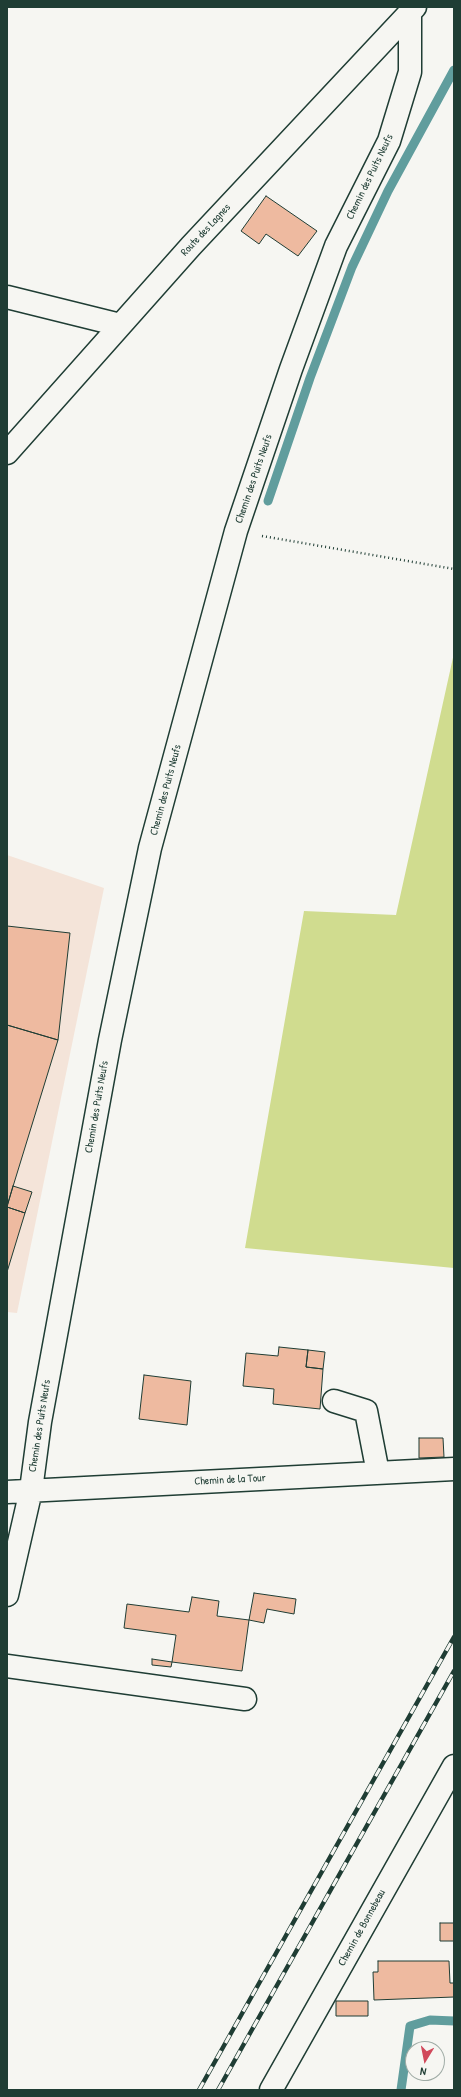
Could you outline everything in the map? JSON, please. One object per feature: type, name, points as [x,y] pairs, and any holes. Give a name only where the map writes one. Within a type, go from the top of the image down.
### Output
[{"type":"street","name":"Route des Lagnes","points":[[7,453],[191,246],[413,10]]},
{"type":"street","name":"Chemin des Puits Neufs","points":[[7,1595],[31,1490],[40,1422],[110,1040],[149,855],[236,531],[291,369],[336,246],[389,141],[410,72],[413,10]]},
{"type":"street","points":[[7,297],[120,325]]},
{"type":"street","points":[[334,1401],[366,1411],[378,1473]]},
{"type":"street","name":"Chemin de la Tour","points":[[7,1492],[454,1469]]},
{"type":"street","points":[[7,1666],[245,1699]]},
{"type":"street","name":"Chemin de Bonnebeau","points":[[271,2090],[454,1766]]},
{"type":"path","points":[[236,531],[454,569]]},
{"type":"shaded area","points":[[7,855],[104,888],[17,1313],[7,1312]]},
{"type":"green space","points":[[454,653],[454,1268],[245,1248],[304,911],[396,915]]},
{"type":"building","points":[[266,196],[317,231],[298,256],[266,234],[259,244],[241,231]]},
{"type":"building","points":[[7,926],[70,933],[58,1040],[7,1025]]},
{"type":"building","points":[[7,1025],[58,1040],[7,1206]]},
{"type":"building","points":[[13,1186],[32,1192],[25,1213],[7,1207]]},
{"type":"building","points":[[7,1207],[25,1213],[7,1272]]},
{"type":"building","points":[[279,1347],[308,1350],[306,1367],[323,1369],[320,1409],[273,1404],[274,1389],[243,1386],[246,1353],[278,1356]]},
{"type":"building","points":[[308,1350],[325,1352],[323,1369],[306,1367]]},
{"type":"building","points":[[144,1375],[191,1381],[187,1425],[139,1419]]},
{"type":"building","points":[[419,1438],[443,1438],[444,1457],[419,1458]]},
{"type":"building","points":[[254,1593],[296,1599],[294,1614],[267,1609],[264,1623],[249,1620]]},
{"type":"building","points":[[192,1597],[219,1601],[217,1616],[249,1620],[242,1671],[172,1662],[176,1635],[124,1628],[127,1604],[189,1612]]},
{"type":"building","points":[[152,1659],[172,1662],[171,1667],[152,1665]]},
{"type":"building","points":[[440,1923],[454,1923],[454,1941],[440,1941]]},
{"type":"building","points":[[378,1961],[449,1961],[450,1983],[454,1983],[454,1997],[374,2000],[373,1972],[378,1972]]},
{"type":"building","points":[[336,2001],[368,2001],[368,2016],[336,2016]]},
{"type":"waterway","points":[[268,501],[310,378],[352,267],[388,191],[454,70]]},
{"type":"waterway","points":[[401,2090],[410,2026],[430,2020],[454,2021]]},
{"type":"railway","points":[[199,2090],[454,1637]]},
{"type":"railway","points":[[218,2090],[454,1671]]}]
